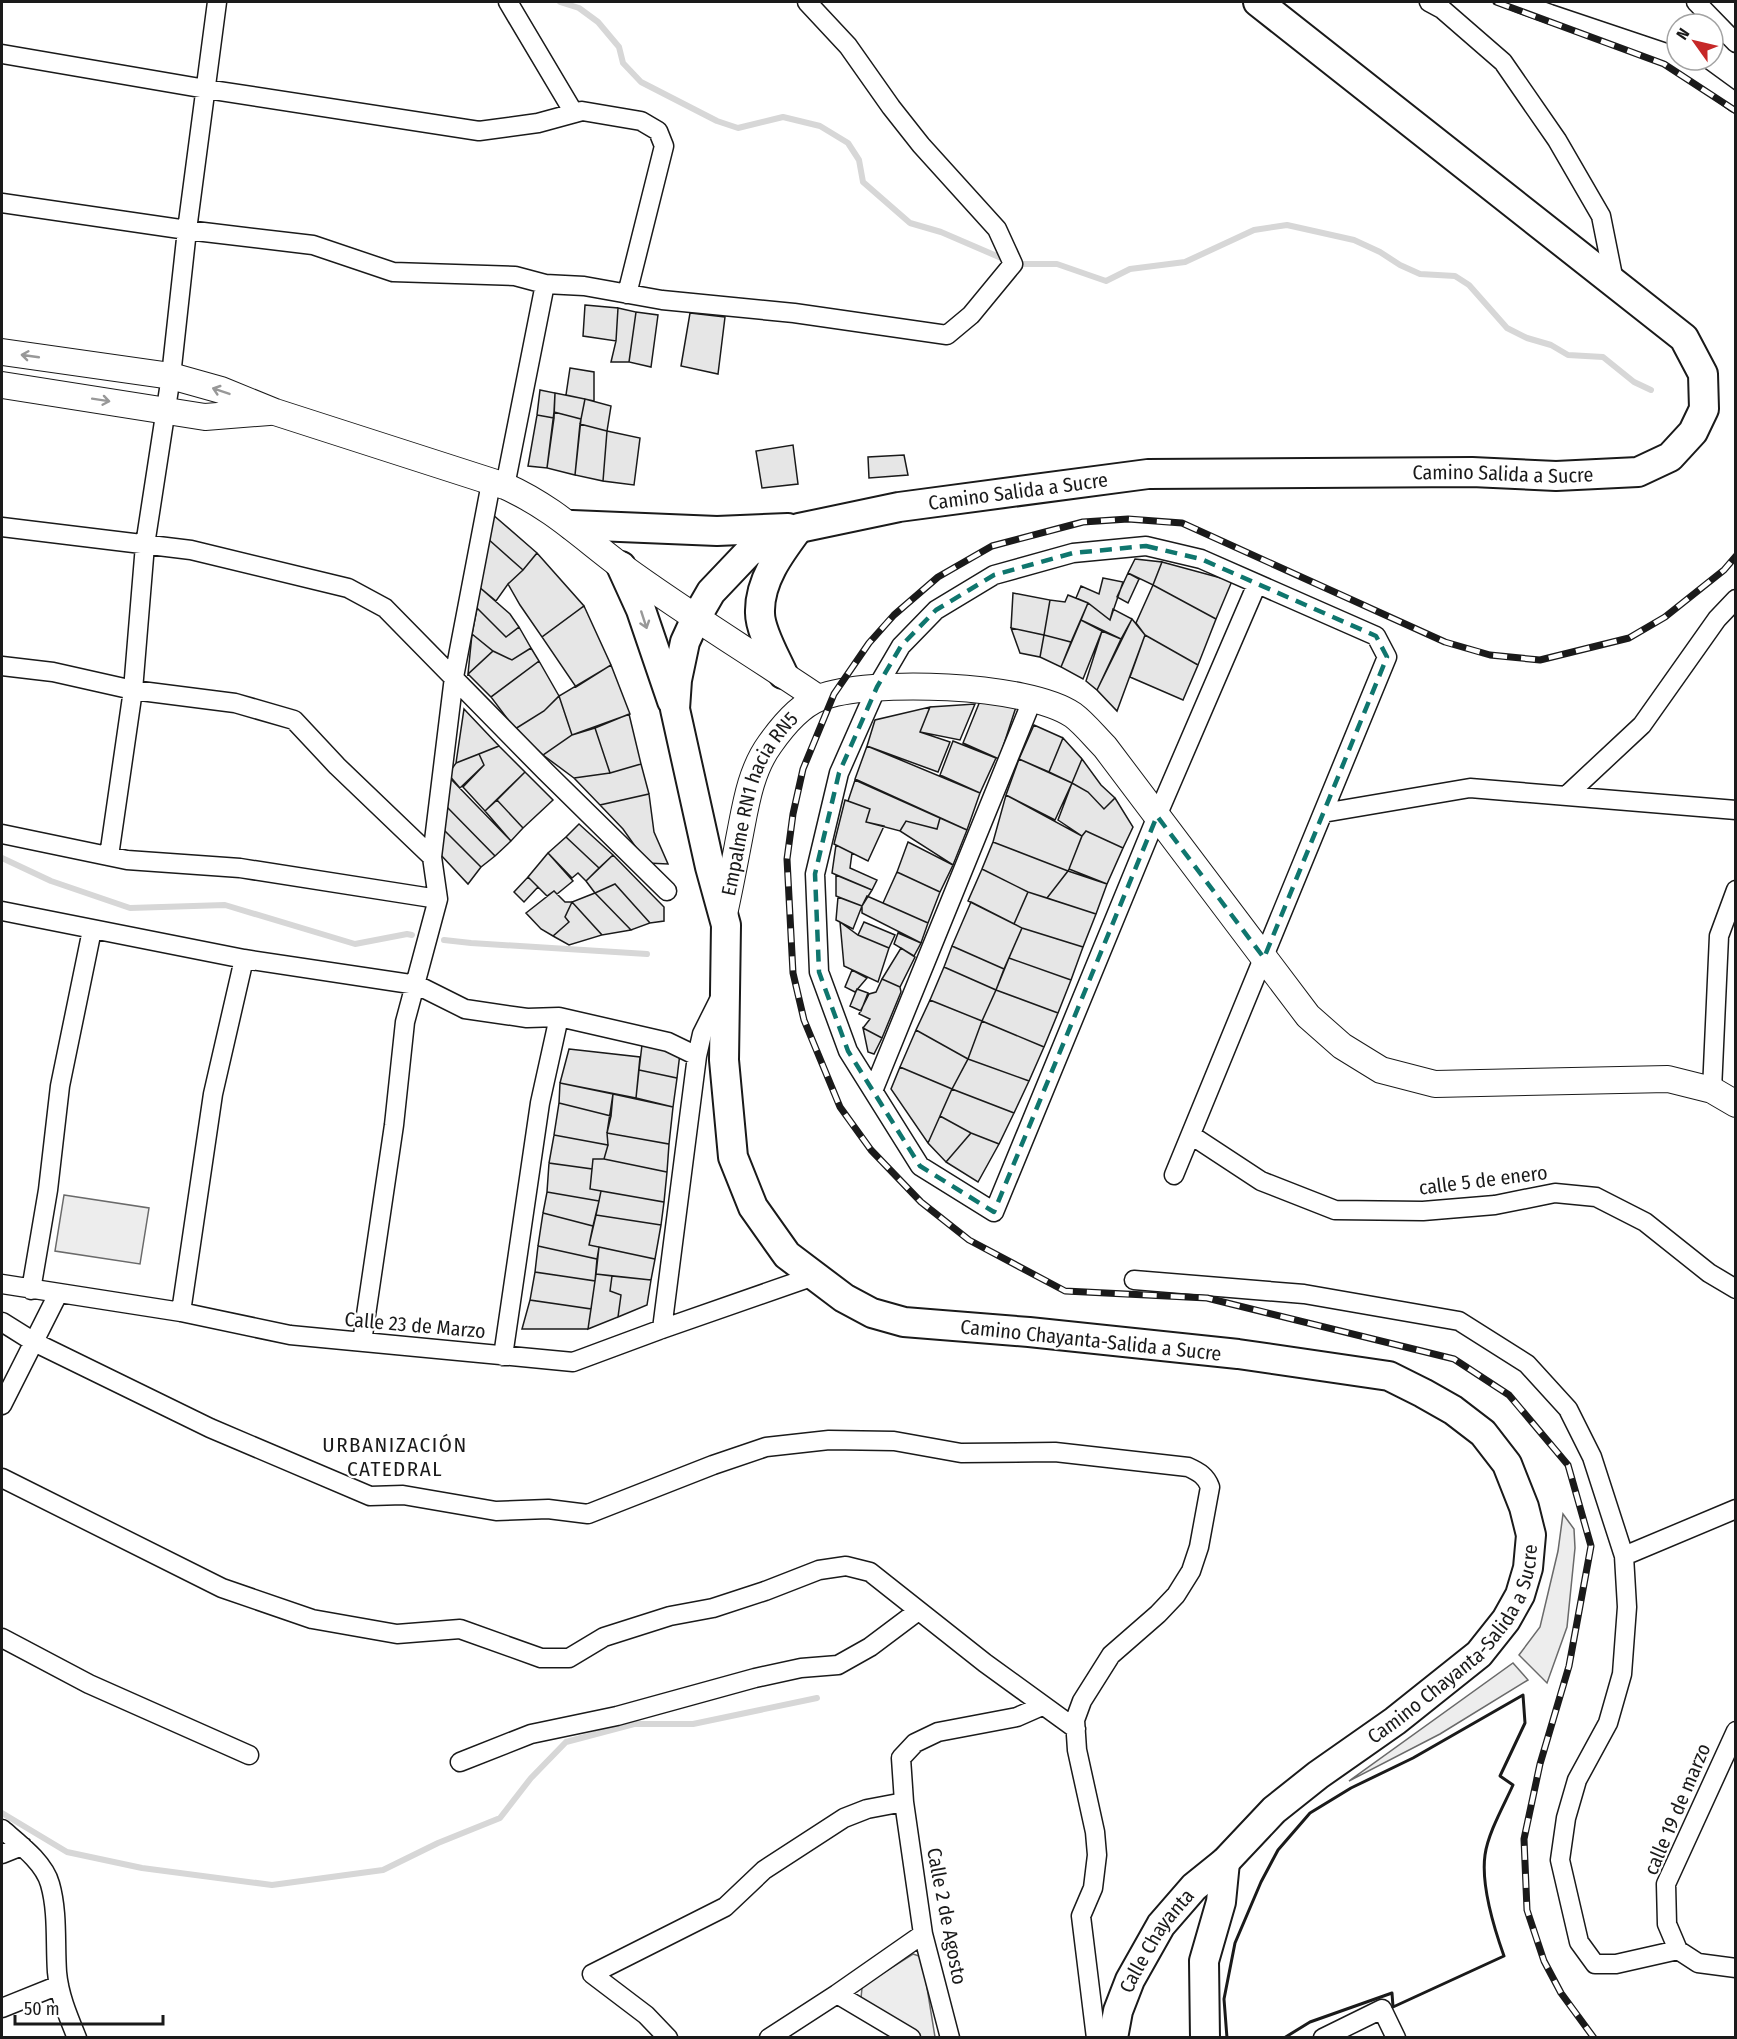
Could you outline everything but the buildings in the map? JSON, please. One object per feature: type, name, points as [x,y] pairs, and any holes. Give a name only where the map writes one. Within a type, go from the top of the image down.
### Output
[{"type":"main road","name":"Camino Salida a Sucre","points":[[696,618],[711,592],[750,552],[799,528],[899,507],[1148,474],[1472,472],[1556,476],[1638,472],[1670,457],[1693,432],[1704,410],[1703,374],[1684,338],[1258,2]]},
{"type":"main road","points":[[2,352],[171,376],[221,390],[275,412],[498,485],[531,498],[572,525],[621,566],[818,698],[877,687],[941,687],[1033,698],[1073,715],[1105,747],[1308,1016],[1342,1046],[1381,1070],[1435,1084],[1668,1079],[1712,1090],[1736,1104]]},
{"type":"main road","points":[[2,385],[205,417],[275,412]]},
{"type":"main road","points":[[572,525],[717,531],[799,528]]},
{"type":"main road","points":[[783,674],[760,614],[765,584],[779,555],[799,528]]},
{"type":"main road","points":[[621,566],[641,610],[675,709]]},
{"type":"main road","name":"Camino Chayanta-Salida a Sucre","points":[[696,618],[685,642],[677,680],[675,709],[710,867],[726,925],[724,1060],[733,1157],[753,1208],[787,1255],[844,1298],[873,1313],[904,1322],[1029,1332],[1238,1354],[1389,1376],[1453,1410],[1483,1433],[1507,1464],[1524,1507],[1531,1535],[1528,1568],[1523,1586],[1506,1620],[1479,1654],[1395,1721],[1318,1774],[1274,1810],[1225,1862]]},
{"type":"main road","name":"Empalme RN1 hacia RN5","points":[[726,925],[724,914],[747,799],[755,771],[768,746],[785,725],[805,706],[818,698]]},
{"type":"main road","points":[[1204,2037],[1204,1961],[1221,1902],[1225,1862]]},
{"type":"main road","name":"Calle Chayanta","points":[[1113,2037],[1118,2011],[1130,1980],[1161,1924],[1194,1887],[1225,1862]]},
{"type":"street","points":[[109,856],[133,690],[145,545],[171,376],[187,230],[217,2]]},
{"type":"street","points":[[508,2],[574,113]]},
{"type":"street","points":[[2,203],[313,246],[393,272],[515,276],[545,284],[584,286],[662,300],[794,313],[947,335],[971,315],[1013,264],[997,229],[921,145],[848,46],[807,2]]},
{"type":"street","points":[[1429,2],[1442,9],[1503,62],[1557,140],[1601,216],[1614,281]]},
{"type":"street","points":[[1517,2],[1665,53]]},
{"type":"street","points":[[1696,2],[1736,43]]},
{"type":"street","points":[[2,54],[206,89],[479,131],[538,123],[582,111],[641,121],[658,131],[664,146],[627,294]]},
{"type":"street","points":[[1693,72],[1736,104]]},
{"type":"street","points":[[362,1342],[405,1023],[417,985],[438,899],[432,857],[454,677],[545,284]]},
{"type":"street","points":[[2,526],[191,550],[348,588],[385,608],[667,891]]},
{"type":"street","points":[[1174,1175],[1387,657],[1376,636],[1202,559],[1146,546],[1073,553],[994,574],[936,610],[902,646],[877,687],[839,772],[814,874],[819,972],[848,1051],[920,1166],[994,1212],[1156,816],[1257,584]]},
{"type":"street","points":[[1566,796],[1642,725],[1717,619],[1736,599]]},
{"type":"street","points":[[2,666],[53,672],[133,690],[235,703],[294,720],[432,857]]},
{"type":"street","points":[[873,1091],[1033,698]]},
{"type":"street","points":[[1323,813],[1470,788],[1736,810]]},
{"type":"street","points":[[2,834],[127,860],[240,868],[438,899]]},
{"type":"street","points":[[1712,1090],[1727,938],[1736,890]]},
{"type":"street","points":[[2,910],[244,959],[417,985],[465,1009],[527,1018],[559,1017],[668,1042],[697,1056]]},
{"type":"street","points":[[31,1290],[48,1190],[60,1086],[92,930]]},
{"type":"street","points":[[181,1312],[213,1094],[244,959]]},
{"type":"street","points":[[662,1329],[697,1056],[702,1034],[724,991]]},
{"type":"street","points":[[503,1356],[540,1103],[559,1017]]},
{"type":"street","name":"calle 5 de enero","points":[[1191,1135],[1261,1180],[1335,1210],[1433,1210],[1495,1205],[1555,1193],[1596,1197],[1646,1222],[1709,1273],[1736,1289]]},
{"type":"street","name":"Calle 23 de Marzo","points":[[2,1284],[181,1312],[290,1335],[573,1362],[814,1276]]},
{"type":"street","points":[[1134,1280],[1304,1294],[1459,1321],[1527,1364],[1568,1409],[1593,1457],[1624,1556],[1627,1607],[1622,1674],[1608,1723],[1577,1780],[1566,1818],[1560,1860],[1579,1942],[1595,1964],[1616,1964],[1678,1950],[1698,1962],[1736,1968]]},
{"type":"street","points":[[2,1406],[58,1294]]},
{"type":"street","points":[[2,1322],[34,1342],[210,1428],[370,1496],[403,1495],[496,1511],[548,1509],[588,1514],[712,1465],[766,1447],[829,1440],[894,1441],[961,1453],[1056,1452],[1188,1467],[1207,1479],[1210,1487],[1199,1547],[1191,1571],[1176,1595],[1158,1614],[1111,1655],[1082,1701],[1076,1720],[1077,1750],[1095,1832],[1097,1856],[1093,1888],[1081,1916],[1096,2037]]},
{"type":"street","points":[[2,1478],[222,1588],[312,1620],[397,1634],[460,1629],[541,1658],[569,1658],[604,1638],[670,1616],[713,1608],[819,1570],[846,1566],[870,1572],[1042,1706],[1076,1729]]},
{"type":"street","points":[[1624,1556],[1736,1509]]},
{"type":"street","points":[[460,1762],[531,1734],[617,1716],[755,1678],[801,1668],[838,1665],[870,1647],[918,1611]]},
{"type":"street","points":[[2,1638],[89,1684],[249,1755]]},
{"type":"street","name":"Calle 2 de Agosto","points":[[951,2037],[923,1934],[904,1802],[901,1758],[915,1743],[938,1732],[1017,1717],[1042,1706]]},
{"type":"street","name":"calle 19 de marzo","points":[[1678,1950],[1667,1924],[1666,1884],[1736,1731]]},
{"type":"street","points":[[668,2037],[646,2015],[592,1974],[725,1907],[764,1870],[844,1818],[867,1809],[904,1802]]},
{"type":"street","points":[[2,1829],[31,1854],[50,1882],[59,1985],[62,2000],[78,2037]]},
{"type":"street","points":[[2,1854],[22,1846]]},
{"type":"street","points":[[769,2037],[837,1995],[923,1934]]},
{"type":"street","points":[[2,2008],[59,1985]]},
{"type":"street","points":[[837,1995],[911,2037]]},
{"type":"street","points":[[1323,2037],[1382,2009],[1396,2037]]},
{"type":"highlighted area","points":[[1146,546],[1201,559],[1376,636],[1387,657],[1264,958],[1157,816],[994,1212],[920,1166],[848,1051],[819,972],[815,874],[839,773],[877,687],[901,646],[936,610],[994,575],[1073,553]]},
{"type":"shaded area","points":[[64,1195],[149,1208],[140,1264],[55,1251]]},
{"type":"shaded area","points":[[1563,1514],[1574,1529],[1575,1548],[1567,1627],[1547,1683],[1519,1655],[1540,1627],[1558,1551]]},
{"type":"shaded area","points":[[1513,1663],[1528,1680],[1440,1734],[1349,1781]]},
{"type":"shaded area","points":[[913,1954],[922,1957],[935,2037],[916,2037],[861,1998],[864,1985]]},
{"type":"waterway","points":[[560,2],[579,8],[598,22],[619,47],[623,63],[641,82],[717,121],[738,128],[783,117],[820,126],[848,143],[859,160],[863,182],[910,223],[941,232],[1006,260]]},
{"type":"waterway","points":[[1015,264],[1057,264],[1106,281],[1130,269],[1185,262],[1254,230],[1287,225],[1354,240],[1420,274],[1455,276],[1469,285],[1507,328],[1527,338],[1551,345],[1568,355],[1603,357],[1634,382],[1651,390]]},
{"type":"waterway","points":[[2,858],[51,881],[130,908],[225,905],[355,944],[412,935]]},
{"type":"waterway","points":[[444,940],[647,954]]},
{"type":"waterway","points":[[2,1813],[67,1852],[142,1868],[272,1885],[383,1870],[438,1843],[500,1818],[531,1778],[566,1742],[634,1724],[693,1724],[817,1698]]},
{"type":"railway","points":[[1496,2],[1664,64],[1736,111]]},
{"type":"railway","points":[[1594,2038],[1561,1993],[1544,1961],[1527,1910],[1524,1839],[1540,1764],[1569,1666],[1591,1546],[1568,1465],[1509,1395],[1454,1359],[1207,1298],[1065,1291],[969,1240],[921,1202],[871,1150],[840,1107],[804,1020],[793,973],[787,859],[793,814],[803,769],[834,694],[869,643],[894,615],[938,577],[992,546],[1083,522],[1128,519],[1182,523],[1445,642],[1490,655],[1540,660],[1629,638],[1665,617],[1724,570],[1736,556]]},
{"type":"wall","points":[[1227,2038],[1224,1999],[1235,1943],[1261,1882],[1278,1850],[1310,1813],[1351,1788],[1413,1758],[1523,1695],[1525,1723],[1500,1776],[1513,1785],[1493,1828],[1484,1867],[1493,1919],[1504,1956],[1393,2007],[1392,1993],[1310,2022],[1284,2038]]},
{"type":"district","name":"URBANIZACIÓN CATEDRAL","points":[[395,1457]]}]
